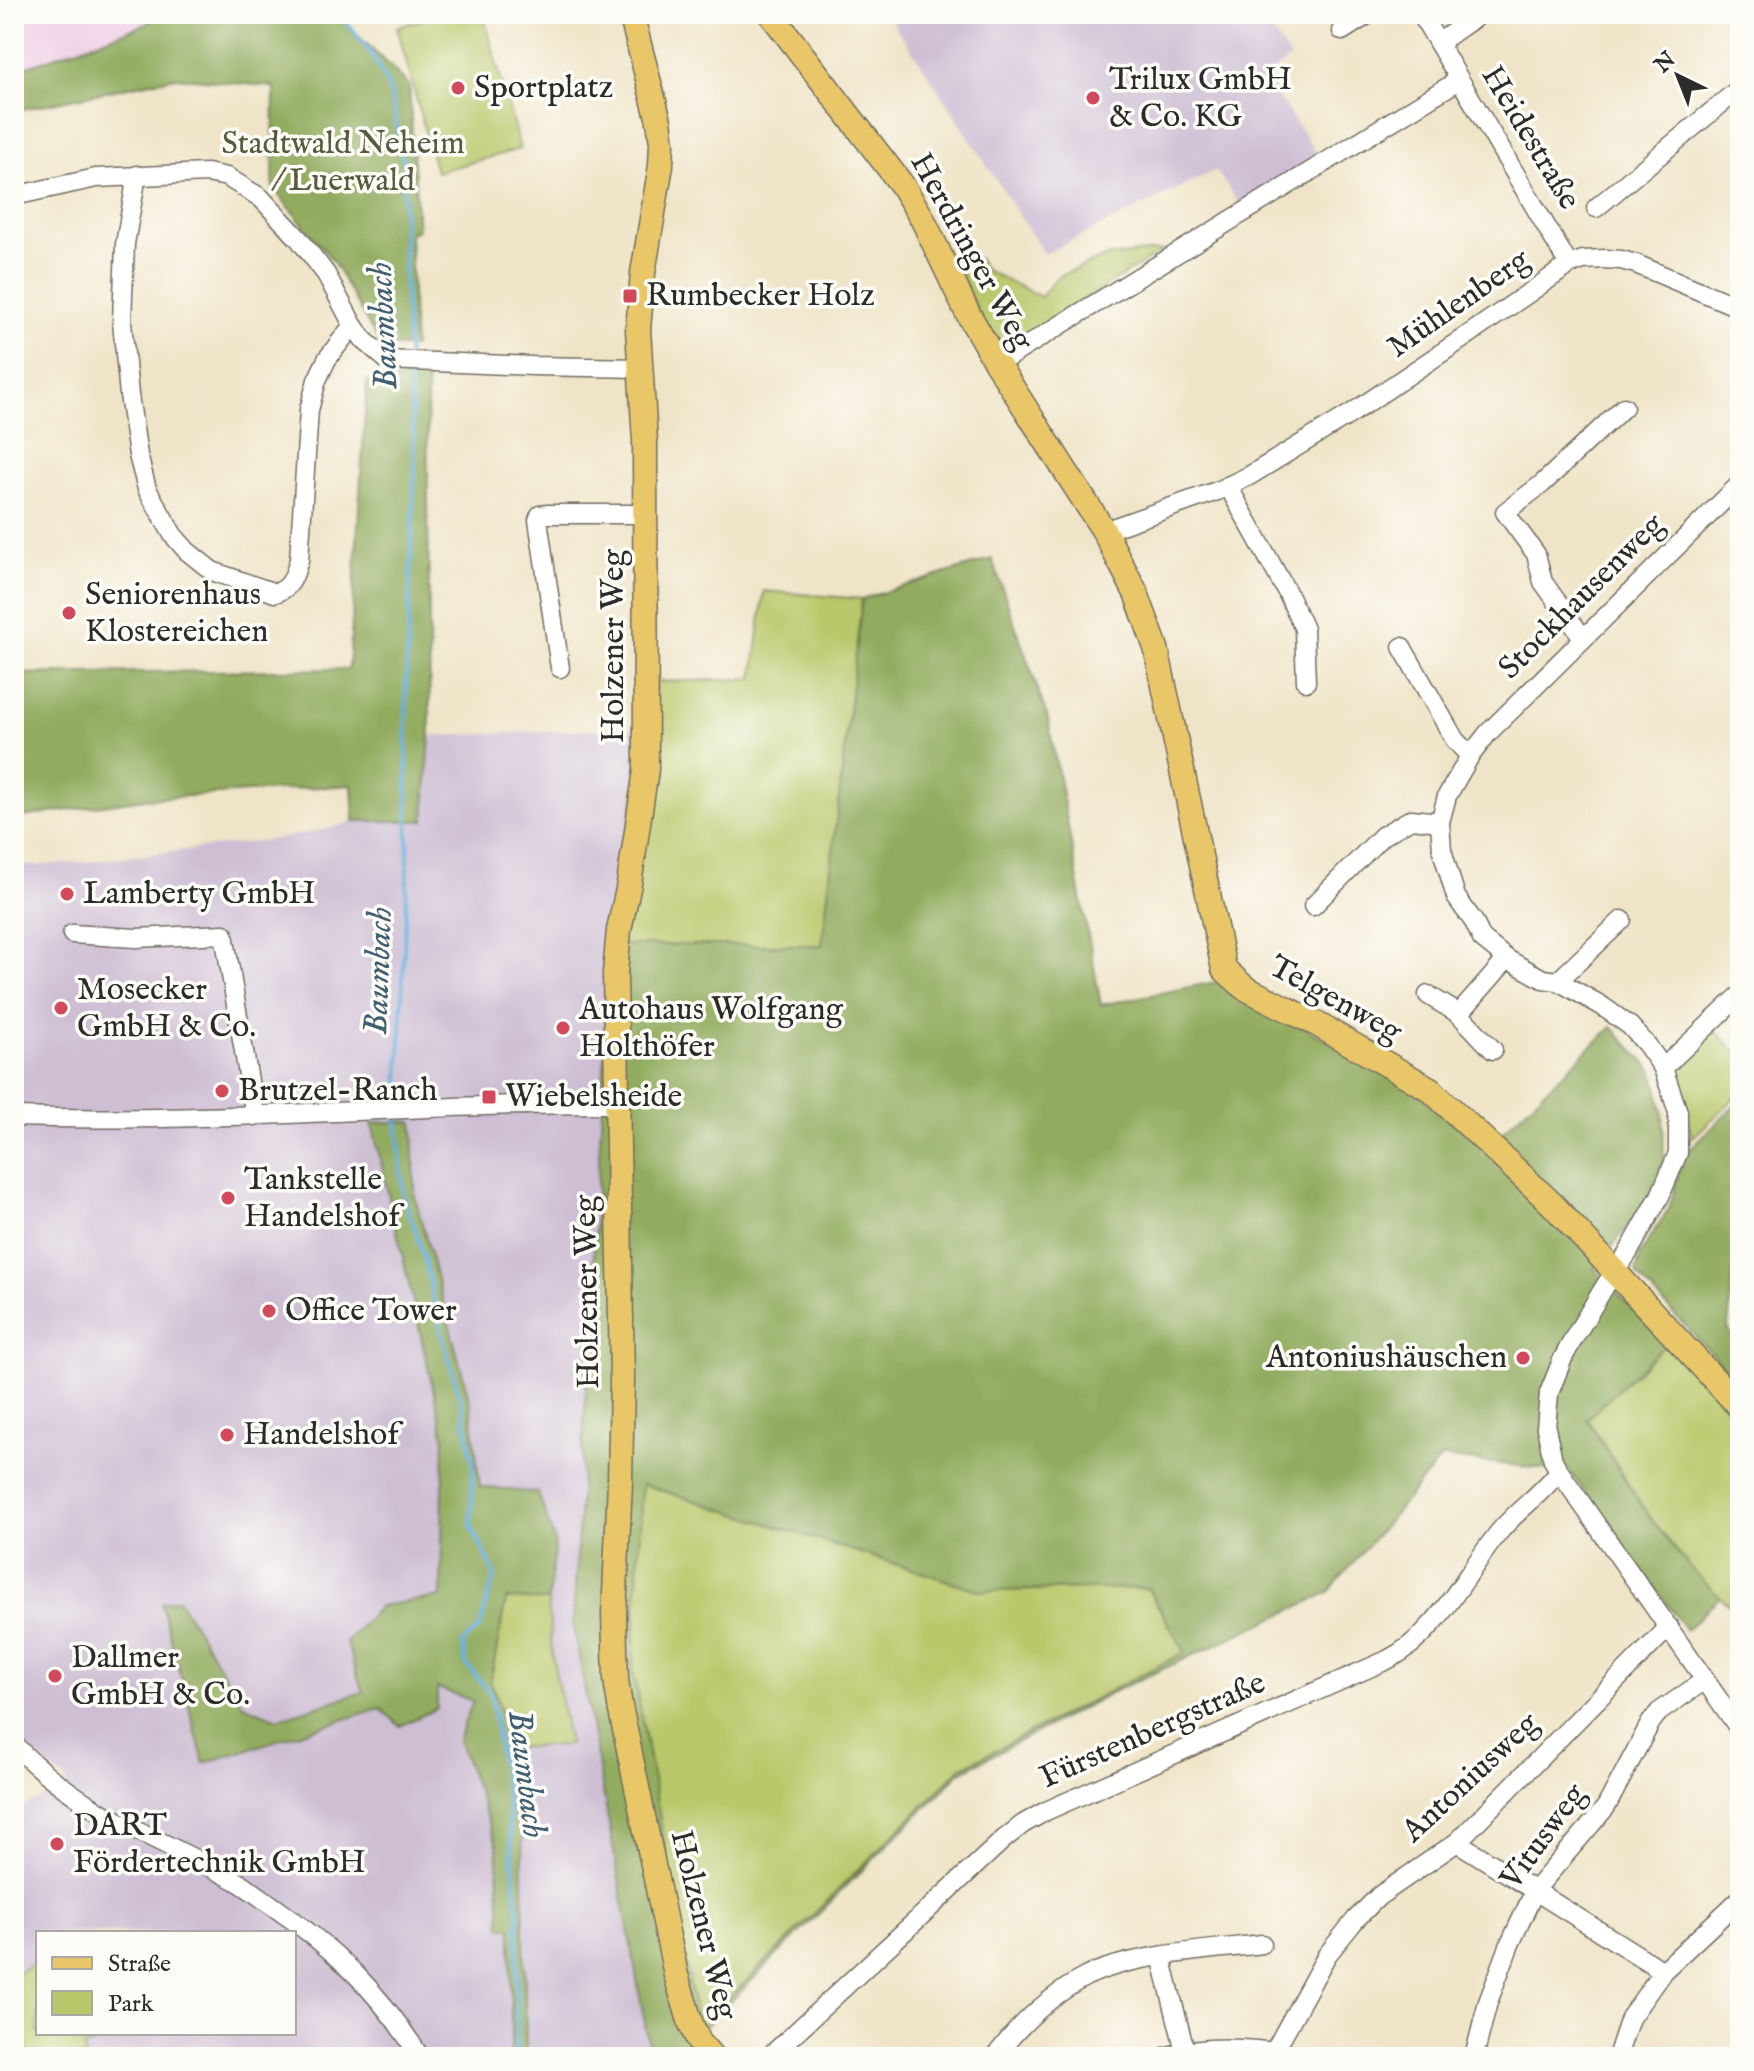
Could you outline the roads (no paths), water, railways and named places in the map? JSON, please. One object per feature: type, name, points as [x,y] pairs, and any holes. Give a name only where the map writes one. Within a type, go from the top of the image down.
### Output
[{"type":"main road","name":"Holzener Weg","points":[[631,14],[662,143],[638,329],[645,441],[646,770],[616,953],[622,1378],[614,1615],[616,1680],[676,1975],[691,2024],[699,2042],[712,2057]]},
{"type":"main road","name":"Herdringer Weg","points":[[771,14],[902,185],[997,364],[1104,531]]},
{"type":"main road","name":"Telgenweg","points":[[1104,531],[1136,593],[1156,648],[1224,969],[1245,988],[1313,1022],[1430,1089],[1552,1204],[1740,1407]]},
{"type":"street","points":[[1342,31],[1369,14]]},
{"type":"street","name":"Heidestraße","points":[[1421,14],[1569,265]]},
{"type":"street","points":[[1438,43],[1480,14]]},
{"type":"street","points":[[997,364],[1459,80]]},
{"type":"street","points":[[1596,208],[1740,88]]},
{"type":"street","points":[[14,196],[96,178],[207,173],[227,177],[261,198],[299,239],[326,274],[353,325],[387,360],[640,368]]},
{"type":"street","points":[[137,175],[125,244],[122,322],[138,455],[147,489],[167,525],[187,551],[212,571],[275,593],[284,590],[293,580],[299,560],[309,410],[317,380],[327,359],[353,325]]},
{"type":"street","name":"Mühlenberg","points":[[1104,531],[1249,476],[1352,413],[1569,265],[1583,260],[1621,260],[1665,275],[1740,308]]},
{"type":"street","points":[[1583,638],[1543,582],[1536,554],[1505,512],[1542,484],[1624,407]]},
{"type":"street","name":"Stockhausenweg","points":[[1740,484],[1508,711],[1470,756],[1447,796],[1440,822],[1442,850],[1456,897],[1482,939],[1507,959],[1543,979],[1558,981],[1630,1026],[1663,1068],[1678,1112],[1678,1153],[1648,1219],[1563,1358],[1549,1393],[1546,1428],[1553,1460],[1559,1471],[1740,1730]]},
{"type":"street","points":[[1228,486],[1304,629],[1306,682]]},
{"type":"street","name":"Holzener Weg","points":[[560,668],[538,520],[540,515],[645,514]]},
{"type":"street","points":[[1402,647],[1455,740],[1470,756]]},
{"type":"street","points":[[1313,906],[1382,836],[1411,819],[1440,822]]},
{"type":"street","points":[[1558,981],[1622,920]]},
{"type":"street","points":[[72,934],[136,938],[224,934],[255,1116]]},
{"type":"street","points":[[1459,1014],[1507,959]]},
{"type":"street","points":[[1428,995],[1459,1014],[1493,1050]]},
{"type":"street","points":[[1663,1068],[1740,995]]},
{"type":"street","points":[[14,1117],[92,1120],[616,1104]]},
{"type":"street","name":"Fürstenbergstraße","points":[[769,2057],[1023,1824],[1046,1811],[1387,1660],[1411,1645],[1432,1624],[1499,1532],[1559,1471]]},
{"type":"street","name":"Antoniusweg","points":[[1273,2054],[1327,1955],[1356,1919],[1379,1896],[1457,1842],[1669,1627]]},
{"type":"street","name":"Vitusweg","points":[[1474,2057],[1488,2002],[1535,1890],[1606,1807],[1659,1712],[1705,1680]]},
{"type":"street","points":[[14,1744],[37,1766],[86,1803],[237,1881],[313,1934],[371,1990],[404,2031],[420,2057]]},
{"type":"street","points":[[1457,1842],[1663,1971]]},
{"type":"street","points":[[1617,2057],[1630,2018],[1663,1971],[1740,1899]]},
{"type":"street","points":[[995,2057],[1032,2016],[1089,1975],[1161,1956],[1262,1944]]},
{"type":"street","points":[[1161,1956],[1185,2051]]},
{"type":"street","points":[[1164,2057],[1185,2051],[1224,2049],[1309,2057]]},
{"type":"waterway","name":"Baumbach","points":[[337,14],[374,58],[390,90],[404,165],[408,355]]},
{"type":"waterway","name":"Baumbach","points":[[398,1103],[408,853],[406,685],[415,459],[409,368]]},
{"type":"waterway","name":"Baumbach","points":[[397,1116],[403,1194],[424,1257],[462,1406],[473,1464],[471,1525],[495,1574],[479,1629],[463,1642],[465,1662],[491,1695],[507,1800],[518,1915],[516,2057]]},
{"type":"waterway","points":[[14,1787],[18,1785]]},
{"type":"place","name":"Sportplatz","points":[[458,88]]},
{"type":"place","name":"Trilux GmbH & Co. KG","points":[[1093,98]]},
{"type":"place","name":"Rumbecker Holz","points":[[630,296]]},
{"type":"place","name":"Seniorenhaus Klostereichen","points":[[69,613]]},
{"type":"place","name":"Lamberty GmbH","points":[[67,894]]},
{"type":"place","name":"Mosecker GmbH & Co.","points":[[61,1008]]},
{"type":"place","name":"Autohaus Wolfgang Holthöfer","points":[[563,1028]]},
{"type":"place","name":"Brutzel-Ranch","points":[[222,1091]]},
{"type":"place","name":"Wiebelsheide","points":[[489,1097]]},
{"type":"place","name":"Tankstelle Handelshof","points":[[228,1198]]},
{"type":"place","name":"Office Tower","points":[[269,1311]]},
{"type":"place","name":"Antoniushäuschen","points":[[1523,1358]]},
{"type":"place","name":"Handelshof","points":[[227,1435]]},
{"type":"place","name":"Dallmer GmbH & Co.","points":[[55,1676]]},
{"type":"place","name":"DART Fördertechnik GmbH","points":[[57,1844]]},
{"type":"park label","name":"Stadtwald Neheim / Luerwald","points":[[343,162]]}]
